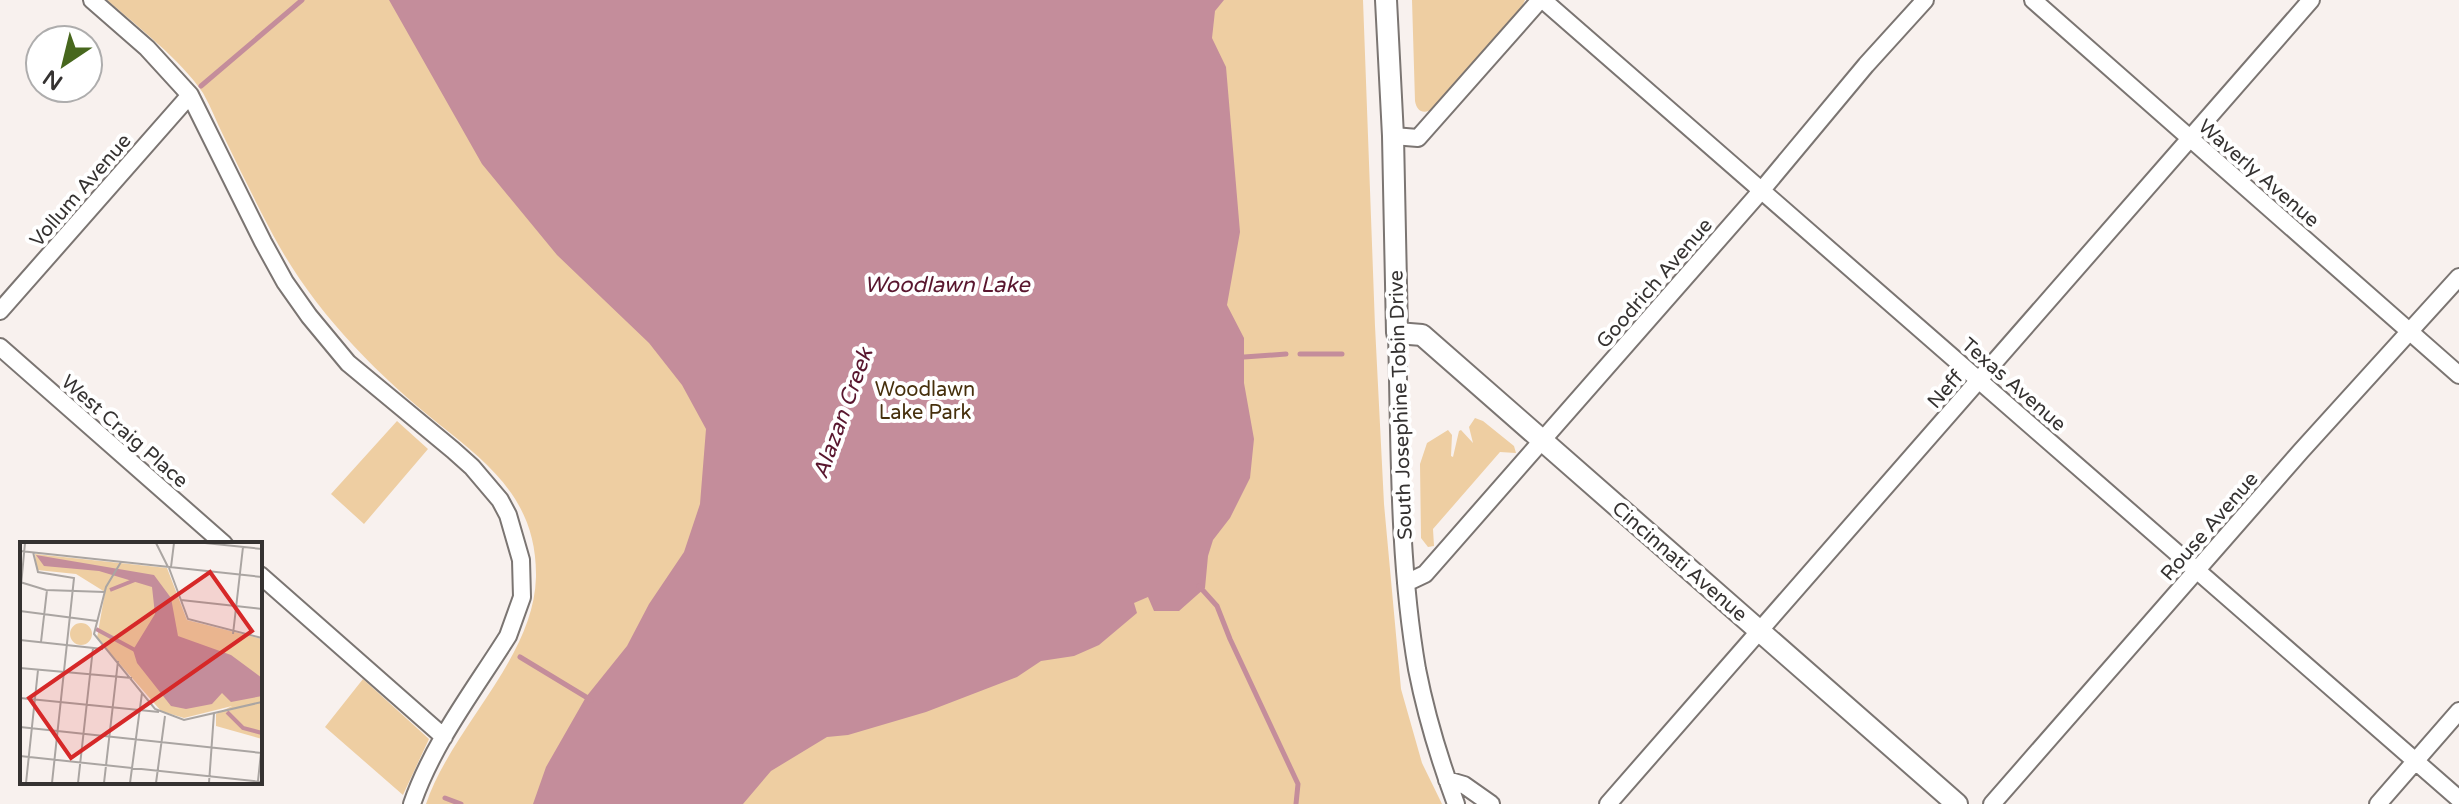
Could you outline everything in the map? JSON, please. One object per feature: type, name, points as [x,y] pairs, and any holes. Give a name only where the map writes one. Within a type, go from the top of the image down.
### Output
[{"type":"street","points":[[92,0],[147,48],[190,95],[263,242],[285,282],[309,316],[348,363],[472,467],[500,500],[508,515],[521,560],[522,597],[508,636],[444,737],[418,785],[412,804]]},
{"type":"street","name":"South Josephine Tobin Drive","points":[[1386,0],[1406,583],[1425,704],[1456,804]]},
{"type":"street","points":[[1393,136],[1418,138],[1541,0]]},
{"type":"street","name":"Texas Avenue","points":[[1541,0],[2459,799]]},
{"type":"street","name":"Goodrich Avenue","points":[[1406,583],[1425,574],[1925,0]]},
{"type":"street","name":"Waverly Avenue","points":[[2033,0],[2459,375]]},
{"type":"street","name":"Neff","points":[[1608,804],[2311,0]]},
{"type":"street","name":"Vollum Avenue","points":[[0,311],[190,95]]},
{"type":"street","name":"Rouse Avenue","points":[[1992,804],[2459,277]]},
{"type":"street","name":"Cincinnati Avenue","points":[[1397,333],[1422,335],[1957,804]]},
{"type":"street","name":"West Craig Place","points":[[0,347],[222,542]]},
{"type":"street","points":[[262,577],[444,737]]},
{"type":"street","points":[[2378,804],[2459,711]]},
{"type":"street","points":[[1447,780],[1464,785],[1491,804]]},
{"type":"green space","name":"Woodlawn Lake Park","points":[[107,0],[1363,0],[1384,504],[1401,689],[1422,763],[1442,804],[426,804],[454,748],[522,636],[532,607],[536,577],[529,528],[520,507],[494,472],[392,384],[326,314],[273,235],[203,93],[171,56]]},
{"type":"green space","points":[[1412,0],[1525,0],[1520,11],[1434,108],[1424,112],[1417,108],[1415,101]]},
{"type":"green space","points":[[1475,418],[1514,446],[1516,453],[1500,452],[1433,529],[1434,546],[1428,547],[1421,538],[1420,464],[1427,443],[1448,430],[1452,435],[1453,457],[1459,431],[1473,443],[1469,427]]},
{"type":"green space","points":[[397,421],[428,449],[364,524],[331,494]]},
{"type":"green space","points":[[363,679],[429,739],[403,795],[325,727]]},
{"type":"water","name":"Woodlawn Lake","points":[[389,0],[1224,0],[1215,11],[1212,38],[1226,67],[1240,232],[1227,305],[1244,338],[1244,383],[1254,439],[1250,478],[1230,518],[1213,540],[1205,588],[1179,611],[1154,611],[1148,597],[1134,603],[1137,613],[1099,645],[1074,656],[1041,661],[1017,677],[926,712],[848,735],[827,737],[771,771],[743,804],[533,804],[546,767],[586,697],[627,646],[649,604],[684,552],[700,504],[706,429],[682,385],[649,343],[557,255],[482,164]]},
{"type":"waterway","points":[[201,86],[302,0]]},
{"type":"waterway","points":[[1244,357],[1286,354]]},
{"type":"waterway","points":[[1300,354],[1342,354]]},
{"type":"waterway","points":[[1199,586],[1217,606],[1298,784],[1296,804]]},
{"type":"waterway","points":[[520,657],[591,700]]},
{"type":"waterway","points":[[445,798],[461,804]]},
{"type":"water label","name":"Alazan Creek","points":[[842,413]]}]
